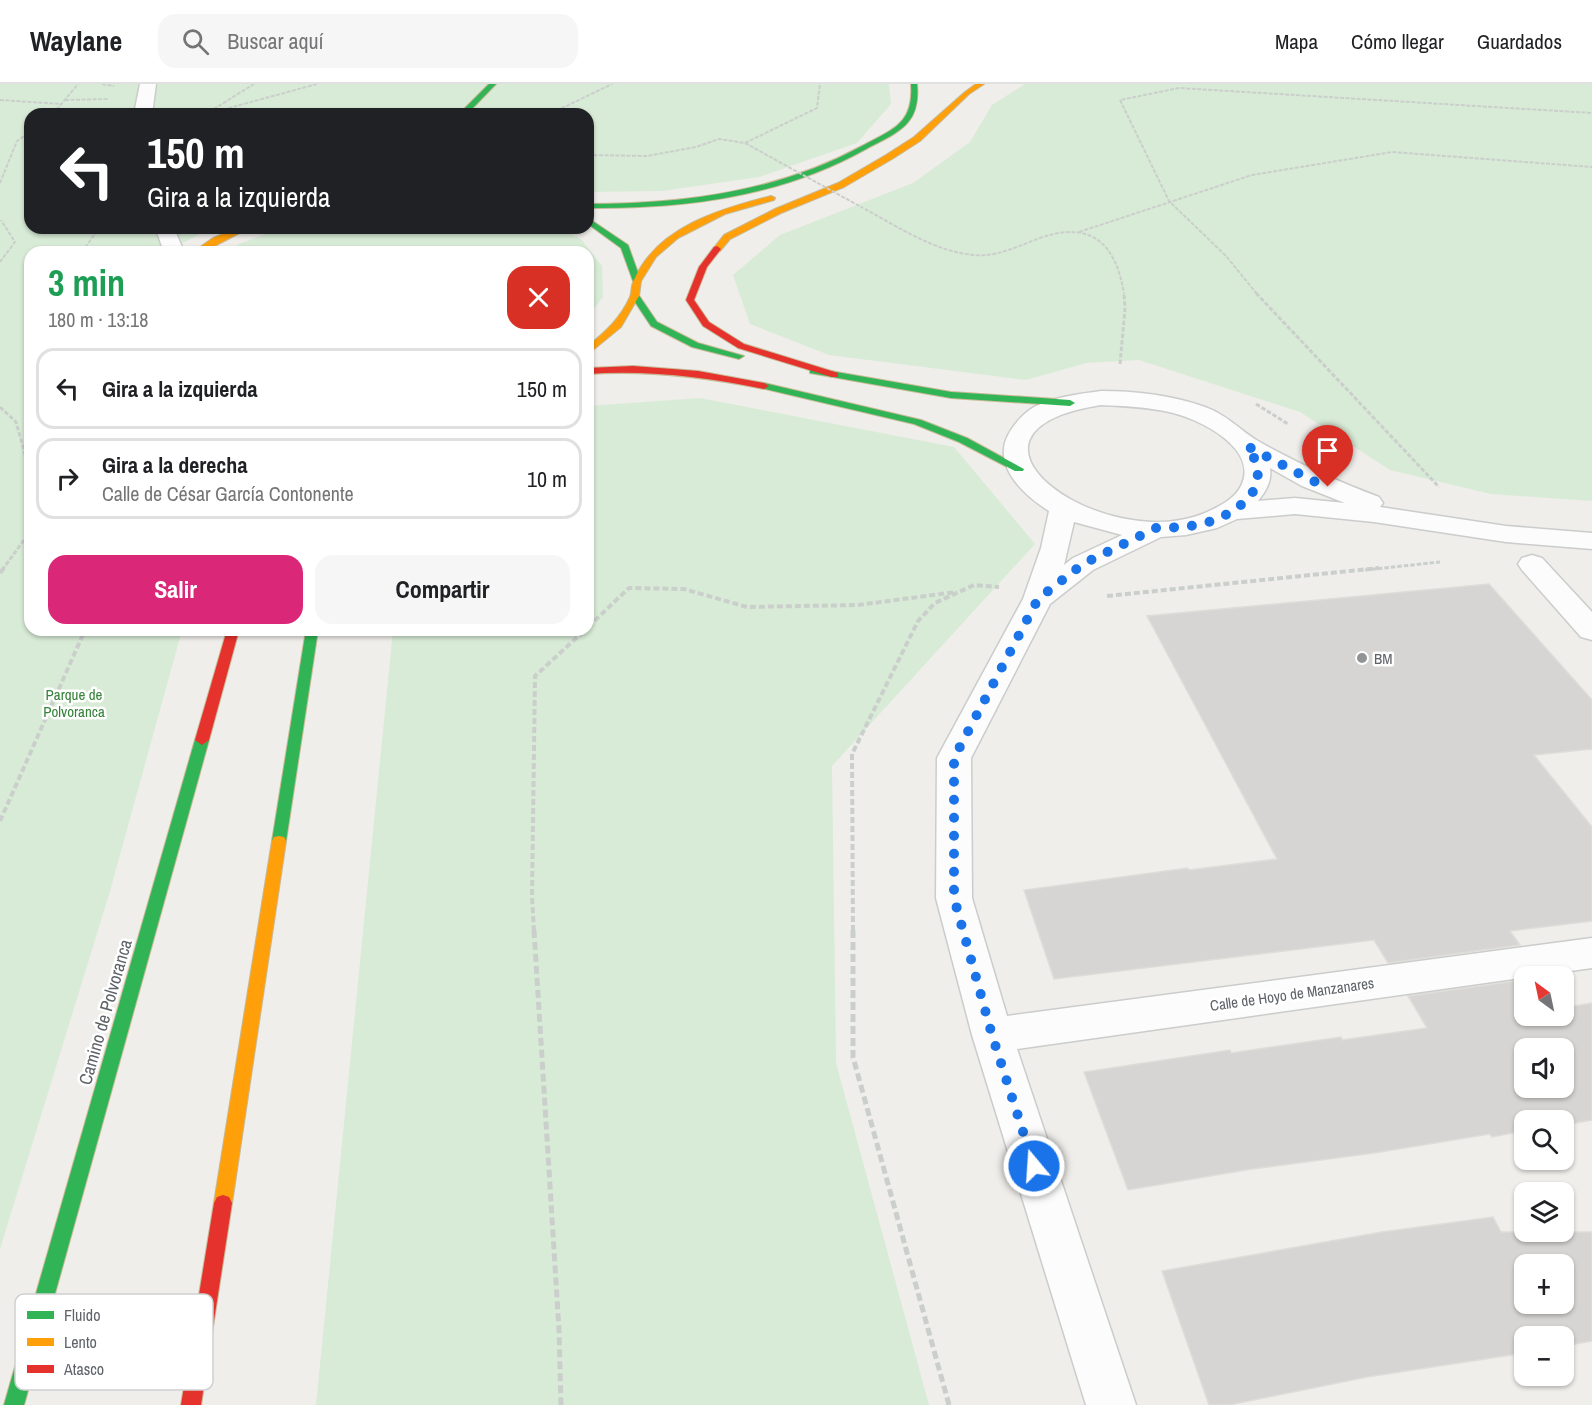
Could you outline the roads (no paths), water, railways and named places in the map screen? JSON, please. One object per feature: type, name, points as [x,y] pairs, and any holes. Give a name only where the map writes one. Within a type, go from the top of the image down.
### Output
[{"type":"highway","points":[[470,108],[493,84]]},
{"type":"highway","points":[[594,206],[658,205],[722,198],[829,166],[865,150],[910,116],[916,98],[914,84]]},
{"type":"highway","points":[[835,375],[741,346],[706,324],[690,300],[703,267],[727,237],[778,211],[841,185],[889,157],[917,139],[967,93],[981,84]]},
{"type":"highway","points":[[594,346],[618,325],[635,296],[637,281],[653,255],[675,236],[722,212],[833,179],[889,157]]},
{"type":"highway","points":[[594,224],[625,247],[637,281]]},
{"type":"highway","points":[[206,246],[230,234]]},
{"type":"highway","points":[[635,296],[654,324],[695,345],[774,364],[951,396],[1070,403]]},
{"type":"highway","points":[[594,371],[649,368],[706,375],[927,425],[977,446],[1019,469]]},
{"type":"highway","name":"Camino de Polvoranca","points":[[45,1294],[231,636]]},
{"type":"highway","points":[[208,1294],[311,636]]},
{"type":"highway","name":"Camino de Polvoranca","points":[[14,1405],[18,1390]]},
{"type":"highway","points":[[191,1405],[193,1390]]},
{"type":"street","points":[[144,108],[148,84]]},
{"type":"street","points":[[1247,446],[1257,463],[1258,480],[1251,496],[1234,511],[1213,521],[1186,527],[1156,528],[1123,526],[1091,519],[1063,508],[1035,489],[1019,469],[1015,448],[1023,429],[1042,413],[1070,403],[1101,398],[1135,398],[1169,404],[1200,414],[1227,428],[1247,446],[1311,480],[1380,507],[1469,528]]},
{"type":"street","points":[[1234,511],[1295,506],[1374,514],[1506,534],[1592,541]]},
{"type":"street","points":[[1063,508],[1056,548],[1038,599],[954,758],[954,898],[992,1035],[1111,1405]]},
{"type":"street","points":[[1038,599],[1083,564],[1156,528]]},
{"type":"street","points":[[1532,564],[1592,630]]},
{"type":"street","name":"Calle de Hoyo de Manzanares","points":[[992,1035],[1592,953]]},
{"type":"place","name":"BM","points":[[1362,658]]},
{"type":"park label","name":"Parque de Polvoranca","points":[[74,702]]}]
